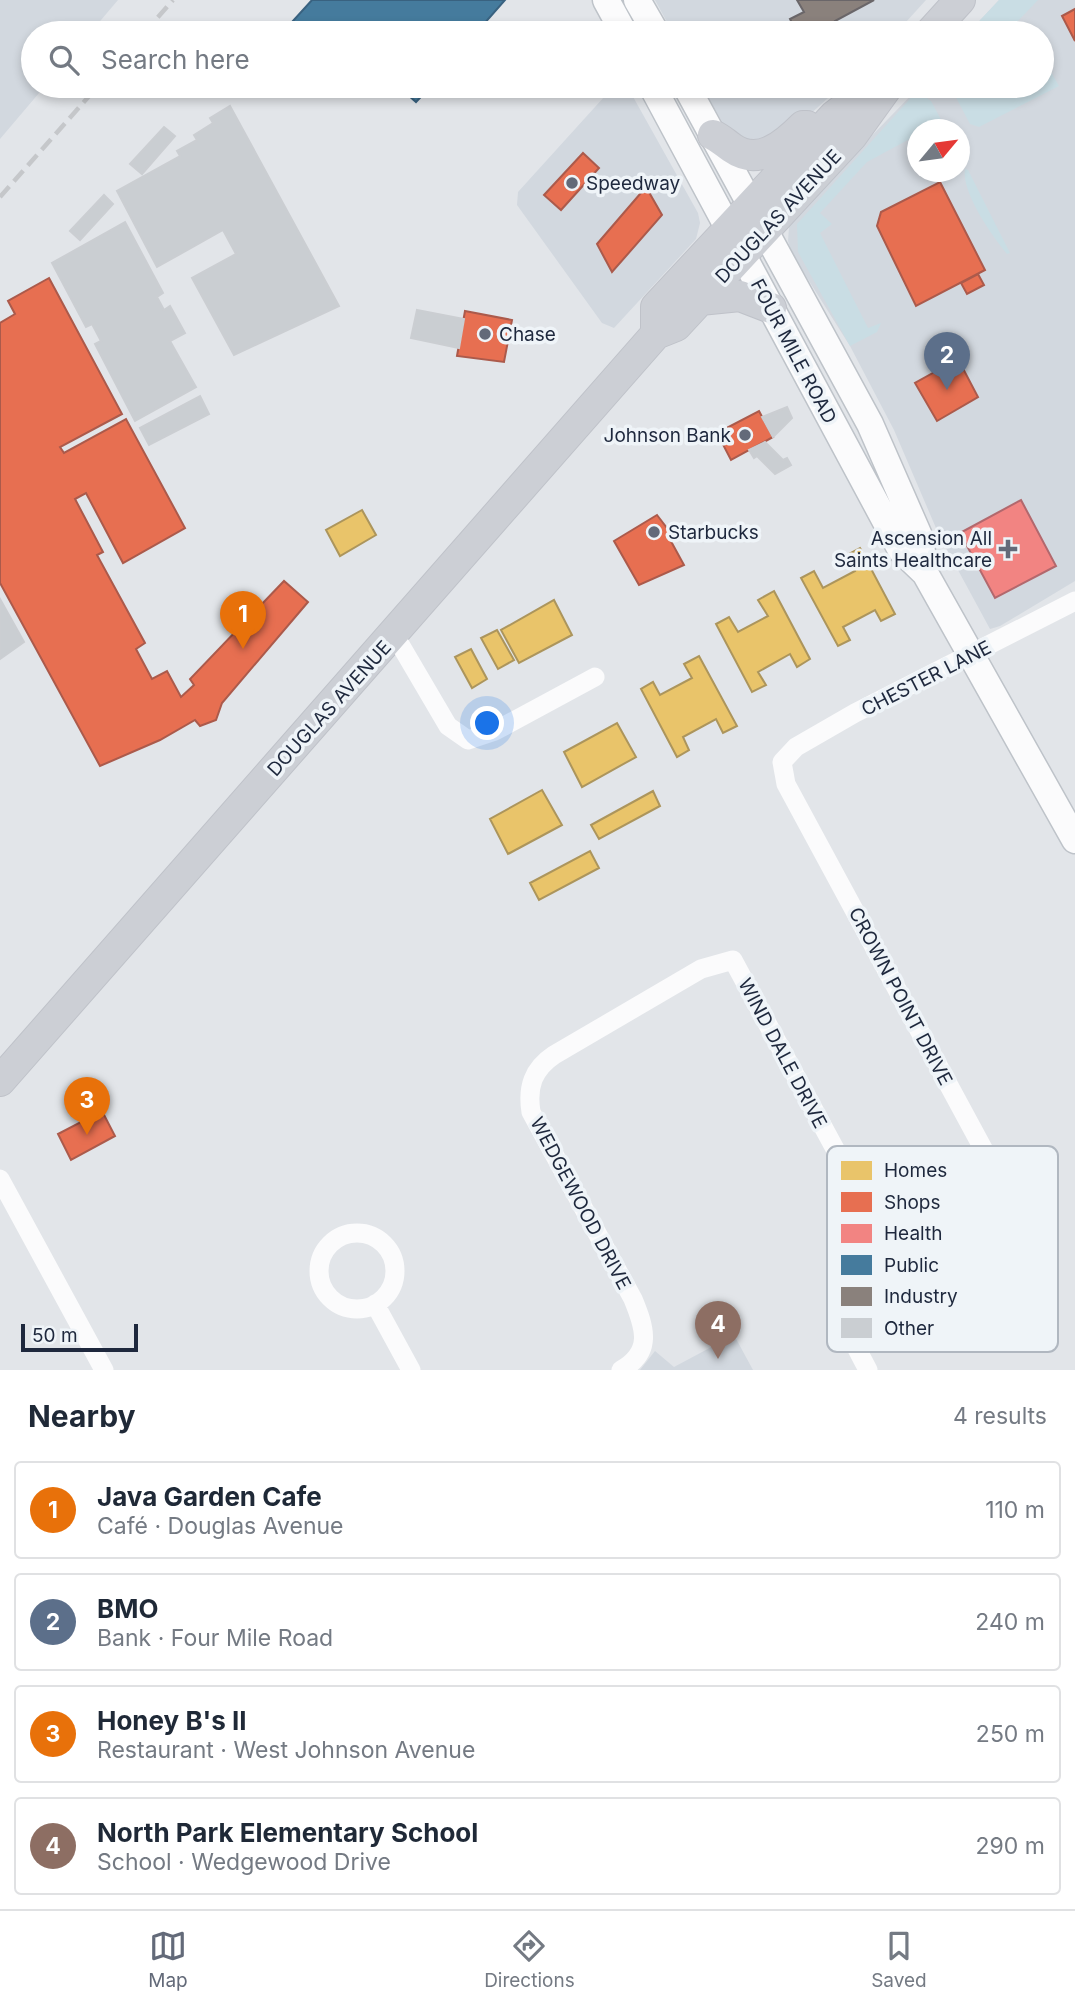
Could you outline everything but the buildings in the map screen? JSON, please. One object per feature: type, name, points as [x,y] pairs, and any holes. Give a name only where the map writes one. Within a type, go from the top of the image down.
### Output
[{"type":"main road","points":[[606,0],[617,21]]},
{"type":"main road","points":[[637,0],[649,21]]},
{"type":"main road","points":[[941,21],[960,0]]},
{"type":"main road","name":"FOUR MILE ROAD","points":[[659,98],[901,550],[925,573],[1075,840]]},
{"type":"main road","name":"FOUR MILE ROAD","points":[[693,98],[870,424],[920,538],[925,573]]},
{"type":"main road","name":"DOUGLAS AVENUE","points":[[759,218],[825,126],[859,98]]},
{"type":"main road","name":"DOUGLAS AVENUE","points":[[656,334],[656,307],[737,241],[759,218],[852,136],[879,98]]},
{"type":"main road","points":[[713,135],[743,152],[764,154],[782,146],[803,126],[825,126]]},
{"type":"main road","name":"DOUGLAS AVENUE","points":[[0,1080],[656,334],[676,326],[700,300],[737,241]]},
{"type":"main road","points":[[700,300],[740,296],[771,308]]},
{"type":"street","name":"CHESTER LANE","points":[[782,762],[796,747],[819,733],[1075,601]]},
{"type":"street","points":[[394,634],[448,726],[468,740],[495,731],[595,677]]},
{"type":"street","name":"CROWN POINT DRIVE","points":[[782,762],[786,784],[982,1146]]},
{"type":"street","name":"WIND DALE DRIVE","points":[[733,960],[833,1146]]},
{"type":"street","name":"WEDGEWOOD DRIVE","points":[[621,1370],[632,1364],[642,1350],[646,1340],[643,1324],[633,1299],[531,1112],[530,1086],[535,1073],[554,1055],[701,969],[733,960]]},
{"type":"street","points":[[0,1179],[104,1370]]},
{"type":"street","points":[[375,1304],[411,1370]]},
{"type":"street","points":[[859,1352],[868,1370]]},
{"type":"shaded area","points":[[0,0],[118,0],[100,21],[21,21],[21,98],[35,98],[0,139]]},
{"type":"shaded area","points":[[655,0],[926,0],[907,21],[666,21]]},
{"type":"shaded area","points":[[999,0],[1075,0],[1075,581],[1000,626],[990,629],[939,535],[894,430],[850,346],[792,254],[788,241],[789,227],[796,214],[908,98],[1054,98],[1054,21],[979,21]]},
{"type":"shaded area","points":[[999,0],[1038,0],[1018,21],[979,21]]},
{"type":"shaded area","points":[[603,98],[634,98],[698,213],[700,223],[696,239],[614,328],[602,323],[517,205],[518,192]]},
{"type":"shaded area","points":[[709,98],[828,98],[781,141],[754,148],[725,127]]},
{"type":"shaded area","points":[[911,98],[927,98],[931,101],[941,119],[907,119],[907,140],[867,162],[820,213],[832,224],[820,233],[868,328],[881,323],[877,332],[850,346],[798,252],[797,224]]},
{"type":"shaded area","points":[[956,98],[1036,98],[979,127],[970,124],[970,119],[967,119]]},
{"type":"shaded area","points":[[970,174],[1010,253],[1007,254],[986,225],[966,182],[970,182]]},
{"type":"shaded area","points":[[734,1335],[753,1370],[640,1370],[655,1351],[674,1367]]},
{"type":"railway","points":[[155,21],[173,0]]},
{"type":"railway","points":[[0,197],[87,98]]},
{"type":"place","name":"Speedway","points":[[572,183]]},
{"type":"place","name":"Chase","points":[[485,334]]},
{"type":"place","name":"BMO","points":[[947,390]]},
{"type":"place","name":"Johnson Bank","points":[[745,435]]},
{"type":"place","name":"Starbucks","points":[[654,532]]},
{"type":"place","name":"Ascension All Saints Healthcare","points":[[1008,549]]},
{"type":"place","name":"Java Garden Cafe","points":[[243,649]]},
{"type":"place","name":"Honey B's II","points":[[87,1135]]},
{"type":"place","name":"North Park Elementary School","points":[[718,1359]]}]
